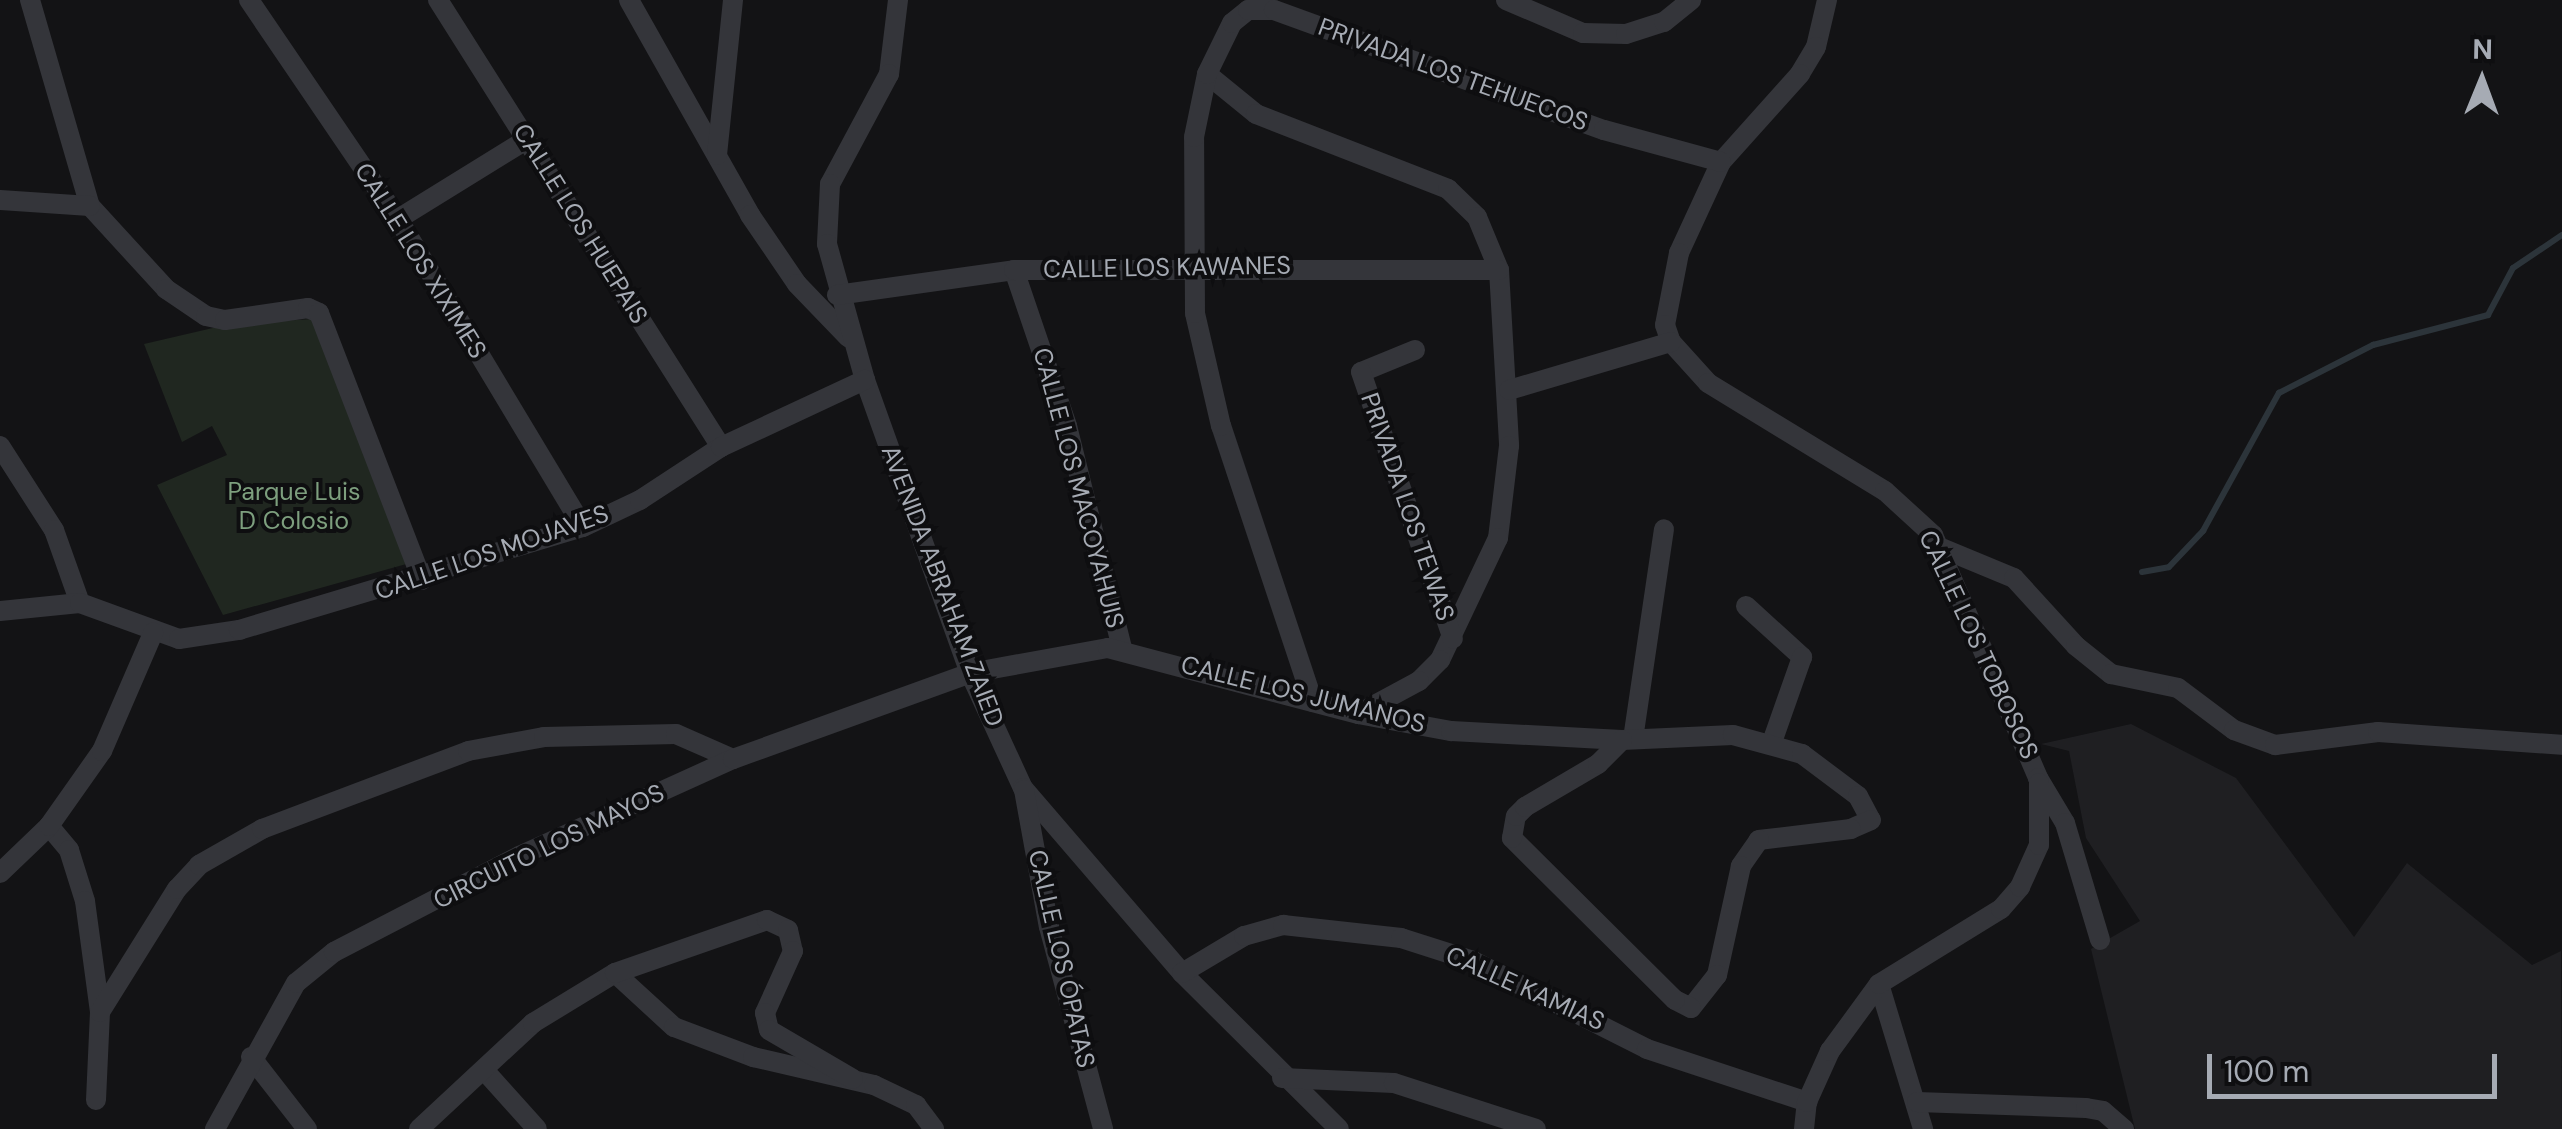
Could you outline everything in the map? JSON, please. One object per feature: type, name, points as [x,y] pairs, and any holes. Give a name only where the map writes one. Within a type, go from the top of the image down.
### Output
[{"type":"street","points":[[30,0],[90,206],[166,289],[206,316],[316,310],[422,580]]},
{"type":"street","name":"CALLE LOS XIXIMES","points":[[250,0],[398,219],[583,527]]},
{"type":"street","name":"CALLE LOS HUEPAIS","points":[[438,0],[721,448]]},
{"type":"street","points":[[629,0],[717,155],[798,284],[853,342]]},
{"type":"street","points":[[717,155],[733,0]]},
{"type":"street","name":"AVENIDA ABRAHAM ZAIED","points":[[898,0],[889,74],[830,184],[827,244],[837,294],[865,380],[970,673],[1023,788],[1182,973],[1282,1078],[1339,1129]]},
{"type":"street","points":[[1506,0],[1583,33],[1626,34],[1664,22],[1691,0]]},
{"type":"street","points":[[1509,390],[1671,342],[1667,302],[1679,254],[1721,162],[1800,74],[1816,47],[1827,0]]},
{"type":"street","name":"PRIVADA LOS TEHUECOS","points":[[1313,702],[1220,426],[1195,313],[1194,136],[1207,74],[1237,16],[1274,10],[1604,130],[1721,162]]},
{"type":"street","points":[[1207,74],[1256,114],[1448,190],[1477,217],[1499,270],[1509,390],[1498,538],[1453,640],[1419,680],[1358,714]]},
{"type":"street","points":[[398,219],[526,140]]},
{"type":"street","points":[[0,200],[90,206]]},
{"type":"street","name":"CALLE LOS KAWANES","points":[[837,294],[1014,270],[1193,265],[1499,270]]},
{"type":"street","name":"CALLE LOS MACOYAHUIS","points":[[1014,270],[1066,426],[1122,650]]},
{"type":"street","name":"CALLE LOS TOBOSOS","points":[[1671,342],[1708,382],[1909,508],[1939,547],[2038,778],[2072,841],[2100,940]]},
{"type":"street","name":"PRIVADA LOS TEWAS","points":[[1415,350],[1361,372],[1453,640]]},
{"type":"street","name":"CALLE LOS MOJAVES","points":[[152,634],[179,639],[239,630],[422,580],[583,527],[640,500],[721,448],[865,380]]},
{"type":"street","points":[[0,446],[54,530],[80,603]]},
{"type":"street","points":[[1628,739],[1664,529]]},
{"type":"street","points":[[1939,547],[2014,578],[2111,674],[2178,688],[2234,730],[2275,744],[2293,748],[2378,732],[2562,745]]},
{"type":"street","points":[[0,610],[80,603],[152,634],[102,751],[49,826],[0,873]]},
{"type":"street","points":[[1746,606],[1802,657],[1799,680],[1772,742]]},
{"type":"street","name":"CALLE LOS JUMANOS","points":[[970,673],[1067,652],[1122,650],[1358,714],[1451,731],[1628,739],[1733,735],[1772,742],[1802,754],[1847,786],[1869,807],[1872,820],[1852,828],[1759,840],[1740,866],[1717,975],[1700,1003],[1688,1008],[1512,838],[1516,816],[1525,807],[1598,764],[1628,739]]},
{"type":"street","name":"CIRCUITO LOS MAYOS","points":[[215,1129],[251,1057],[296,983],[334,952],[519,856],[733,759],[970,673]]},
{"type":"street","points":[[100,1012],[177,889],[199,865],[262,829],[468,752],[544,737],[676,734],[733,759]]},
{"type":"street","points":[[1804,1129],[1807,1102],[1849,1018],[1879,984],[2001,910],[2020,887],[2039,845],[2038,778]]},
{"type":"street","name":"CALLE LOS ÓPATAS","points":[[1023,788],[1049,927],[1103,1129]]},
{"type":"street","points":[[49,826],[79,872],[100,1012],[96,1100]]},
{"type":"street","points":[[419,1129],[533,1023],[615,973],[730,928],[778,922],[788,930],[793,950],[766,1012],[769,1030],[853,1079],[916,1105],[934,1129]]},
{"type":"street","name":"CALLE KAMIAS","points":[[1182,973],[1244,936],[1282,925],[1401,938],[1474,961],[1646,1050],[1807,1102]]},
{"type":"street","points":[[615,973],[674,1027],[754,1057],[853,1079]]},
{"type":"street","points":[[1879,984],[1923,1129]]},
{"type":"street","points":[[251,1057],[307,1129]]},
{"type":"street","points":[[484,1070],[537,1129]]},
{"type":"street","points":[[1282,1078],[1394,1083],[1536,1129]]},
{"type":"street","points":[[1917,1102],[2086,1108],[2103,1111],[2124,1129]]},
{"type":"shaded area","points":[[2131,724],[2236,778],[2354,937],[2407,863],[2532,965],[2561,951],[2562,1129],[2135,1129],[2091,949],[2140,921],[2086,838],[2069,751],[2041,744]]},
{"type":"green space","name":"Parque Luis D Colosio","points":[[313,319],[410,563],[223,615],[157,485],[227,455],[212,426],[182,442],[144,344],[230,324]]},
{"type":"waterway","points":[[2142,572],[2169,567],[2203,531],[2279,393],[2373,345],[2488,315],[2513,268],[2562,235]]}]
